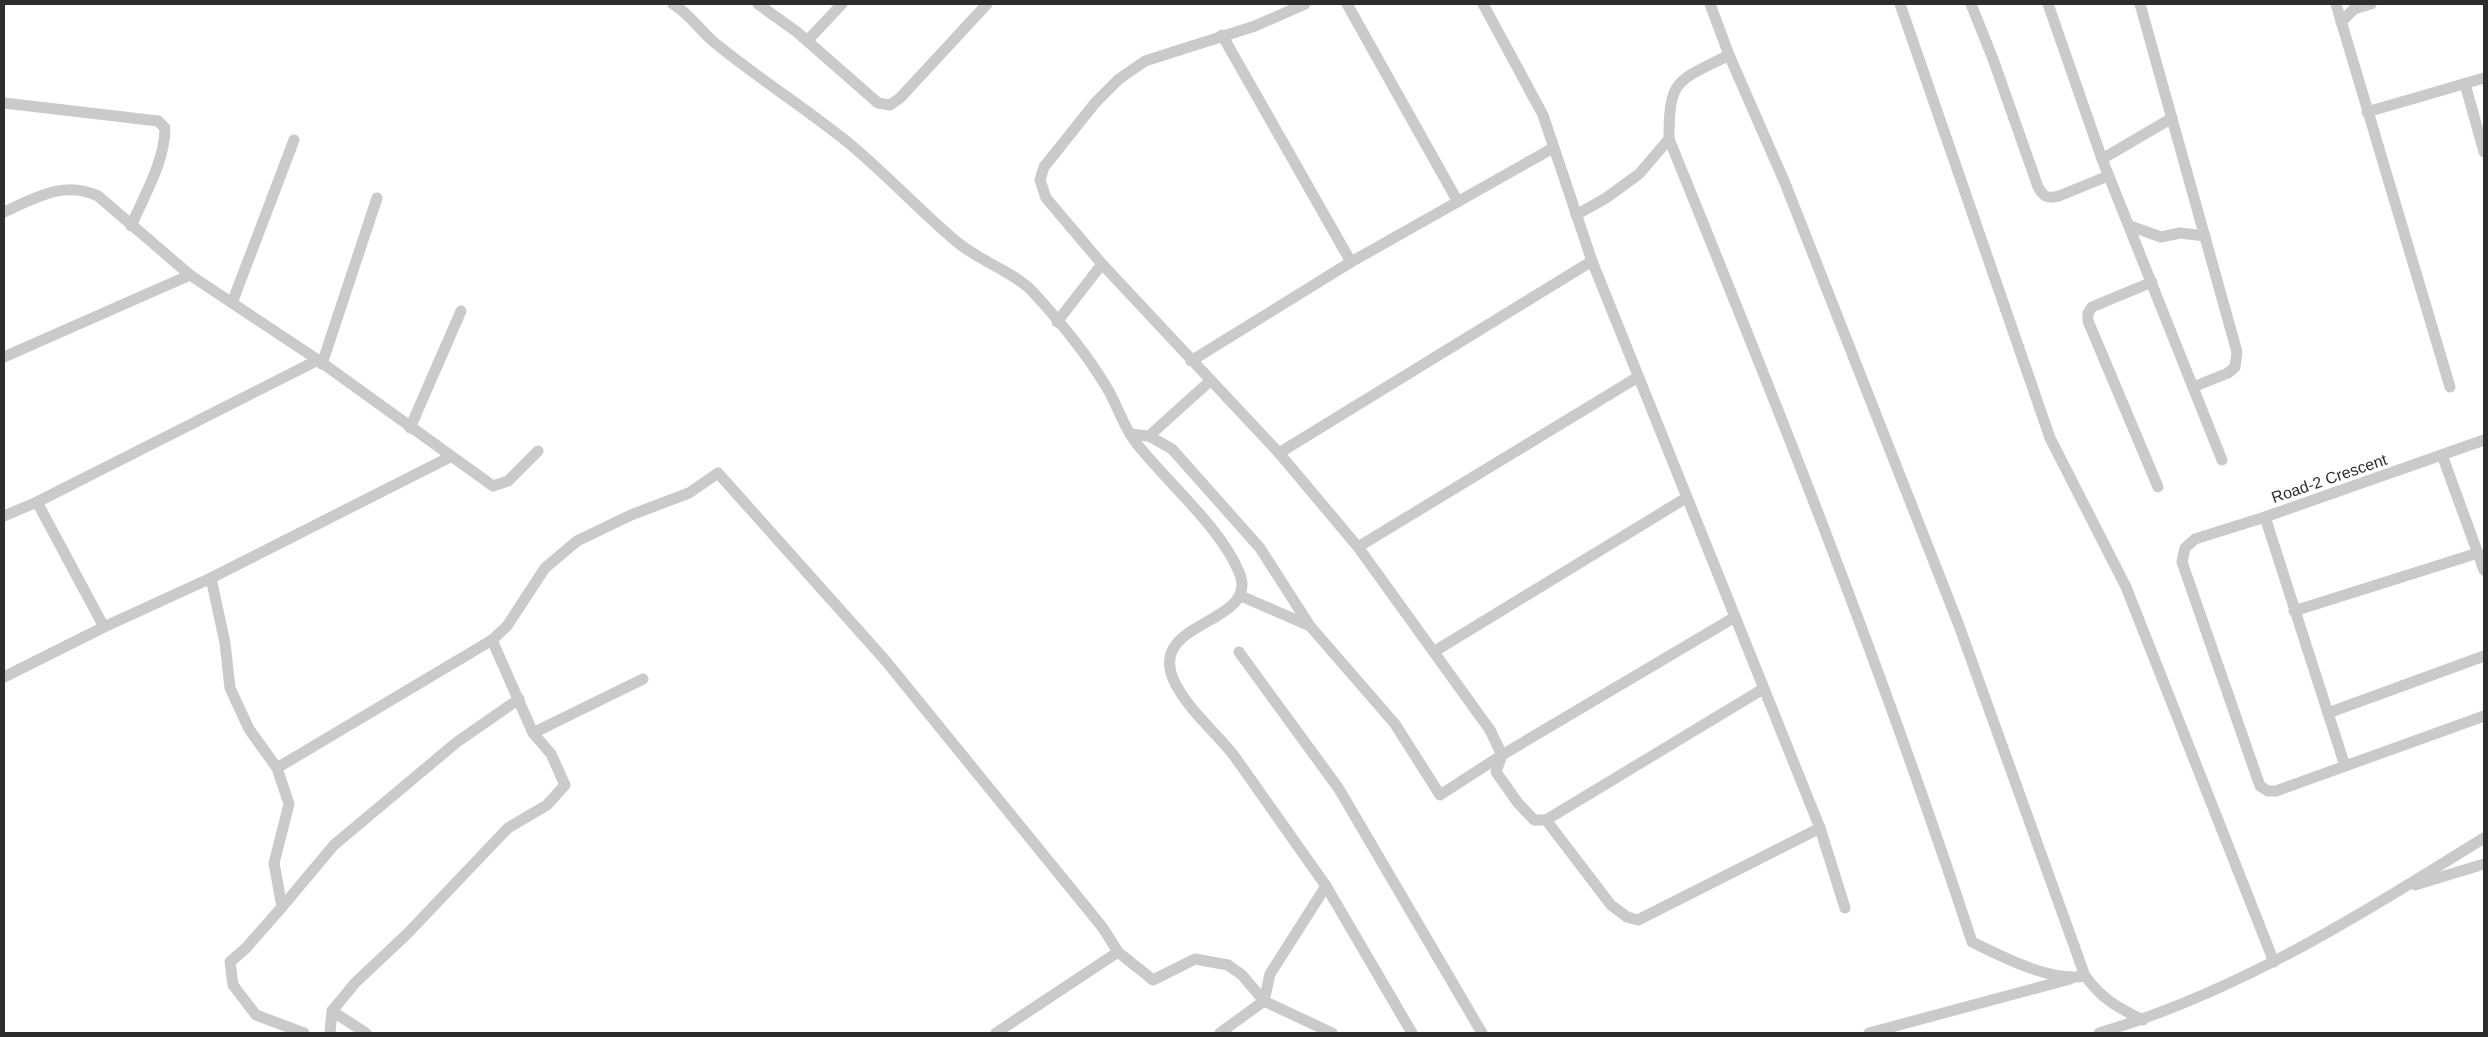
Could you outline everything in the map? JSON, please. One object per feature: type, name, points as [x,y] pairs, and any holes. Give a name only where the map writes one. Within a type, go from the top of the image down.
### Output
[{"type":"street","points":[[673,4],[686,12],[713,42],[850,144],[957,242],[1030,290],[1057,322],[1108,390],[1130,434],[1227,548],[1240,575],[1243,587],[1241,596],[1232,606],[1181,639],[1172,651],[1170,667],[1175,683],[1203,723],[1222,740],[1236,757],[1326,886],[1412,1033]]},
{"type":"street","points":[[758,4],[807,41],[878,103],[890,105],[900,98],[987,4]]},
{"type":"street","points":[[807,41],[842,4]]},
{"type":"street","points":[[1305,4],[1254,26],[1145,61],[1119,79],[1095,103],[1044,167],[1040,180],[1046,198],[1102,264],[1279,453],[1358,546],[1490,730],[1502,754],[1496,772],[1518,803],[1534,820],[1546,820],[1763,688]]},
{"type":"street","points":[[1347,4],[1458,202]]},
{"type":"street","points":[[1483,4],[1543,115],[1592,261],[1820,828],[1845,908]]},
{"type":"street","points":[[1710,4],[1729,55],[1785,183],[1954,614],[2085,976],[2098,994],[2111,1004],[2143,1020]]},
{"type":"street","points":[[1900,4],[2050,438],[2126,587],[2274,962]]},
{"type":"street","points":[[1971,4],[1994,60],[2038,187],[2044,196],[2050,198],[2059,196],[2108,176]]},
{"type":"street","points":[[2048,4],[2108,176],[2130,226],[2222,460]]},
{"type":"street","points":[[2140,4],[2238,359],[2235,367],[2228,373],[2193,387]]},
{"type":"street","points":[[2336,4],[2450,386]]},
{"type":"street","points":[[2341,22],[2354,9],[2371,4]]},
{"type":"street","points":[[1222,36],[1351,262]]},
{"type":"street","points":[[1729,55],[1680,80],[1671,96],[1669,139],[1837,563],[1929,812],[1972,942],[2016,963],[2072,978]]},
{"type":"street","points":[[2367,112],[2484,78]]},
{"type":"street","points":[[2465,84],[2484,152]]},
{"type":"street","points":[[4,103],[158,121],[165,128],[165,137],[156,166],[131,226]]},
{"type":"street","points":[[2102,159],[2172,118]]},
{"type":"street","points":[[1576,215],[1606,198],[1639,174],[1669,139]]},
{"type":"street","points":[[232,303],[294,140]]},
{"type":"street","points":[[1191,361],[1351,262],[1553,148]]},
{"type":"street","points":[[4,212],[69,188],[98,196],[190,275],[320,362],[493,486],[501,485],[508,481],[538,451]]},
{"type":"street","points":[[4,516],[37,502],[320,362],[377,198]]},
{"type":"street","points":[[2130,226],[2161,237],[2180,233],[2205,236]]},
{"type":"street","points":[[1279,453],[1592,261]]},
{"type":"street","points":[[1057,322],[1102,264]]},
{"type":"street","points":[[4,357],[190,275]]},
{"type":"street","points":[[2152,282],[2092,307],[2088,313],[2088,321],[2158,487]]},
{"type":"street","points":[[410,428],[461,311]]},
{"type":"street","points":[[1358,546],[1638,377]]},
{"type":"street","points":[[1149,436],[1210,381]]},
{"type":"street","points":[[1130,434],[1149,436],[1172,449],[1260,548],[1310,626],[1395,724],[1440,796],[1502,754],[1735,616]]},
{"type":"street","name":"Road-2 Crescent","points":[[2345,766],[2276,791],[2268,791],[2260,786],[2182,562],[2186,548],[2195,539],[2265,517],[2484,440]]},
{"type":"street","points":[[2442,455],[2484,570]]},
{"type":"street","points":[[4,677],[104,627],[211,578],[450,457]]},
{"type":"street","points":[[277,768],[492,640],[511,619],[544,568],[577,541],[631,515],[689,493],[718,473],[885,660],[1102,928],[1118,952],[1153,980],[1195,958],[1228,965],[1242,975],[1264,1001],[1332,1033]]},
{"type":"street","points":[[1435,652],[1686,498]]},
{"type":"street","points":[[37,502],[104,627]]},
{"type":"street","points":[[2265,517],[2345,766],[2484,716]]},
{"type":"street","points":[[2294,611],[2478,552]]},
{"type":"street","points":[[211,578],[225,642],[230,688],[249,729],[277,768],[289,804],[274,863],[282,907]]},
{"type":"street","points":[[1241,596],[1310,626]]},
{"type":"street","points":[[330,1033],[332,1010],[355,983],[407,934],[478,862],[508,828],[547,805],[564,785],[551,754],[534,733],[492,640]]},
{"type":"street","points":[[1239,652],[1339,789],[1482,1033]]},
{"type":"street","points":[[2328,713],[2484,656]]},
{"type":"street","points":[[534,733],[643,679]]},
{"type":"street","points":[[304,1033],[256,1015],[232,985],[230,962],[246,948],[334,845],[457,742],[519,699]]},
{"type":"street","points":[[1546,820],[1611,905],[1627,917],[1638,920],[1820,828]]},
{"type":"street","points":[[2099,1033],[2143,1020],[2274,962],[2332,932],[2484,838]]},
{"type":"street","points":[[2397,891],[2484,864]]},
{"type":"street","points":[[1220,1033],[1264,1001],[1270,974],[1326,886]]},
{"type":"street","points":[[996,1033],[1118,952]]},
{"type":"street","points":[[1870,1033],[2085,976]]},
{"type":"street","points":[[332,1010],[366,1033]]},
{"type":"street","points":[[1300,1018],[1311,1033]]}]
